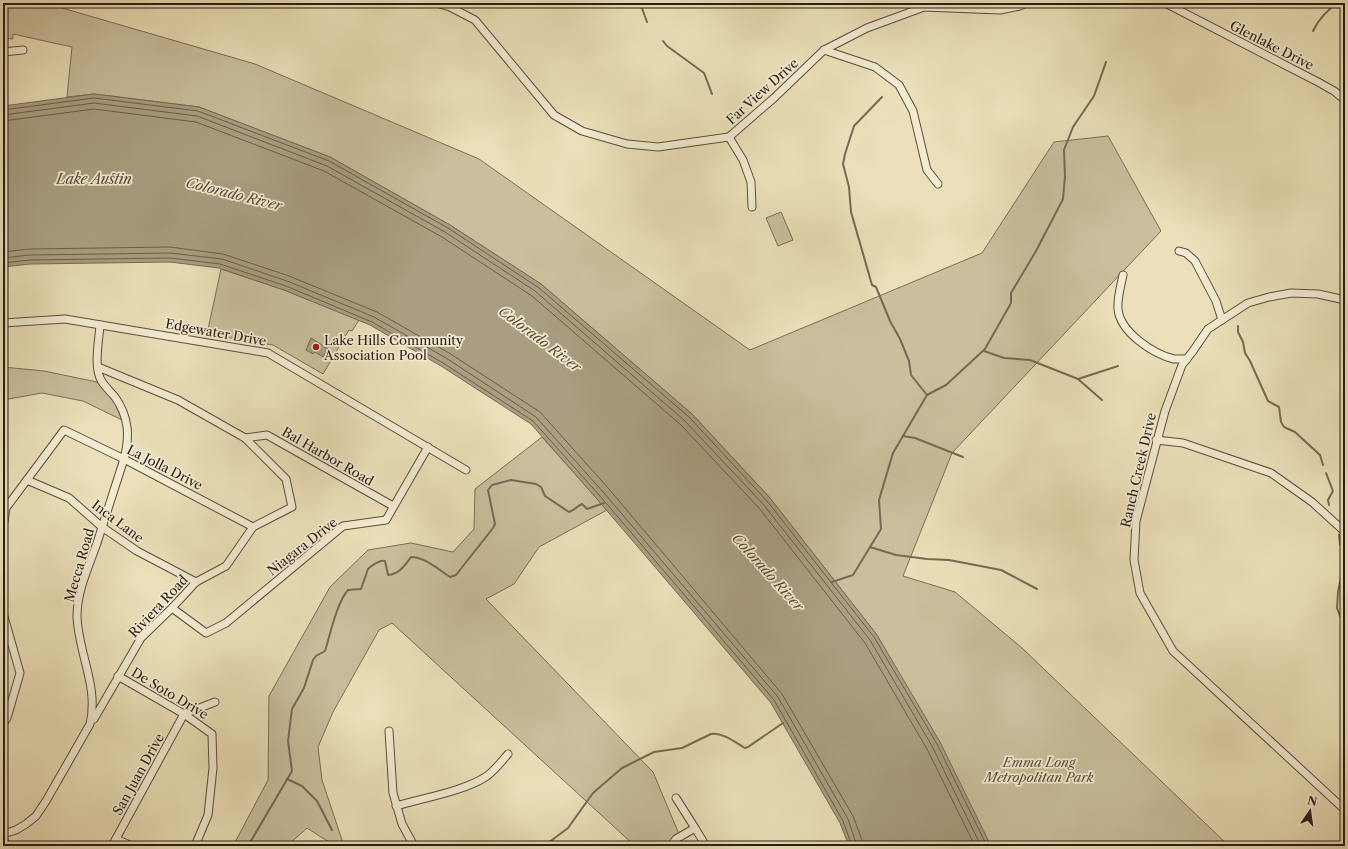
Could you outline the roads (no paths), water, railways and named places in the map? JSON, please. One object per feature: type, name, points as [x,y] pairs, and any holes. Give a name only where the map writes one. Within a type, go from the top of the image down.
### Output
[{"type":"street","name":"Far View Drive","points":[[436,3],[450,7],[475,20],[554,115],[582,131],[626,144],[658,147],[729,137],[774,98],[824,50],[867,28],[924,7],[1000,10],[1020,6],[1026,3]]},
{"type":"street","name":"Glenlake Drive","points":[[1165,3],[1178,6],[1334,91],[1345,100]]},
{"type":"street","points":[[3,52],[23,50]]},
{"type":"street","points":[[824,50],[875,67],[899,85],[913,111],[927,170],[938,184]]},
{"type":"street","points":[[729,137],[743,160],[751,182],[752,207]]},
{"type":"street","points":[[1179,251],[1186,253],[1195,261],[1216,301],[1222,320]]},
{"type":"street","points":[[1123,275],[1118,309],[1121,319],[1132,335],[1153,349],[1174,359],[1187,359]]},
{"type":"street","name":"Ranch Creek Drive","points":[[1345,300],[1318,294],[1290,293],[1248,303],[1208,329],[1182,365],[1165,411],[1156,440],[1136,521],[1134,560],[1140,593],[1173,651],[1345,810]]},
{"type":"street","name":"Edgewater Drive","points":[[3,323],[65,319],[268,353],[466,470]]},
{"type":"street","name":"Mecca Road","points":[[3,835],[16,830],[36,816],[90,724],[93,713],[92,694],[77,615],[80,593],[128,443],[128,433],[122,409],[99,377],[100,325]]},
{"type":"street","points":[[98,367],[178,400],[245,438]]},
{"type":"street","name":"La Jolla Drive","points":[[27,480],[64,430],[124,459],[253,527]]},
{"type":"street","name":"Bal Harbor Road","points":[[245,438],[267,435],[393,506]]},
{"type":"street","name":"Riviera Road","points":[[90,724],[141,638],[196,582],[226,566],[253,527],[292,507],[286,479],[245,438]]},
{"type":"street","points":[[1156,440],[1183,443],[1271,473],[1312,502],[1345,532]]},
{"type":"street","name":"Niagara Drive","points":[[172,608],[206,632],[226,623],[343,526],[386,520],[428,447]]},
{"type":"street","points":[[3,544],[6,508],[27,480]]},
{"type":"street","name":"Inca Lane","points":[[27,480],[69,498],[102,527],[137,551],[196,582]]},
{"type":"street","points":[[3,612],[20,673],[7,718],[3,724]]},
{"type":"street","name":"De Soto Drive","points":[[118,676],[184,714],[212,734],[213,768],[208,815],[195,846]]},
{"type":"street","points":[[184,714],[215,702]]},
{"type":"street","name":"San Juan Drive","points":[[112,846],[184,714]]},
{"type":"street","points":[[389,731],[392,781],[396,806],[402,824],[414,846]]},
{"type":"street","points":[[396,806],[476,782],[496,769],[508,754]]},
{"type":"street","points":[[676,798],[706,846]]},
{"type":"street","points":[[671,846],[676,839],[695,828]]},
{"type":"street","points":[[3,835],[5,846]]},
{"type":"street","points":[[116,839],[132,846]]},
{"type":"water","name":"Lake Austin","points":[[94,94],[199,107],[330,157],[450,225],[541,284],[692,414],[770,498],[877,635],[940,742],[991,846],[849,846],[840,823],[771,703],[531,424],[441,366],[370,325],[284,290],[219,268],[170,262],[30,264],[3,267],[3,106]]},
{"type":"water","name":"Lake Hills Community Association Pool","points":[[311,338],[328,349],[323,357],[315,352],[313,354],[306,350]]},
{"type":"waterway","points":[[640,3],[647,22]]},
{"type":"waterway","points":[[1313,31],[1324,15],[1338,3]]},
{"type":"waterway","points":[[663,41],[667,46],[704,73],[712,94]]},
{"type":"waterway","points":[[832,582],[853,575],[881,529],[879,500],[893,453],[927,395],[946,385],[985,349],[1011,303],[1011,293],[1036,251],[1063,199],[1065,176],[1064,150],[1073,127],[1094,96],[1106,62]]},
{"type":"waterway","points":[[882,97],[854,126],[843,164],[849,187],[851,212],[872,285],[876,287],[890,321],[900,339],[909,361],[911,375],[927,395]]},
{"type":"waterway","points":[[1238,326],[1238,332],[1243,342],[1245,353],[1268,401],[1279,407],[1281,422],[1284,427],[1295,432],[1320,455],[1323,465]]},
{"type":"waterway","points":[[984,351],[1004,358],[1030,360],[1078,379],[1102,400]]},
{"type":"waterway","points":[[1078,379],[1118,366]]},
{"type":"waterway","points":[[903,436],[915,438],[963,457]]},
{"type":"waterway","points":[[1326,473],[1333,491],[1328,500],[1329,505]]},
{"type":"waterway","points":[[248,846],[292,771],[288,741],[292,709],[304,688],[313,660],[316,656],[325,651],[337,610],[344,595],[348,590],[361,589],[368,569],[376,563],[385,561],[388,575],[396,573],[402,569],[411,557],[427,561],[450,577],[456,575],[495,524],[488,490],[492,485],[511,480],[536,484],[541,487],[545,496],[569,512],[582,504],[587,509],[604,503]]},
{"type":"waterway","points":[[1339,535],[1340,544],[1345,557],[1338,592],[1337,608],[1345,629]]},
{"type":"waterway","points":[[870,547],[896,555],[949,560],[1001,570],[1037,589]]},
{"type":"waterway","points":[[540,846],[548,843],[568,828],[593,793],[622,768],[654,752],[682,748],[711,734],[720,734],[745,748],[783,723]]},
{"type":"waterway","points":[[287,779],[302,786],[317,801],[332,830]]},
{"type":"waterway","points":[[470,844],[512,846]]},
{"type":"place","name":"Lake Hills Community Association Pool","points":[[316,347]]},
{"type":"water label","name":"Colorado River","points":[[234,194]]},
{"type":"water label","name":"Colorado River","points":[[540,339]]},
{"type":"water label","name":"Colorado River","points":[[768,572]]},
{"type":"park label","name":"Emma Long Metropolitan Park","points":[[1039,770]]}]
